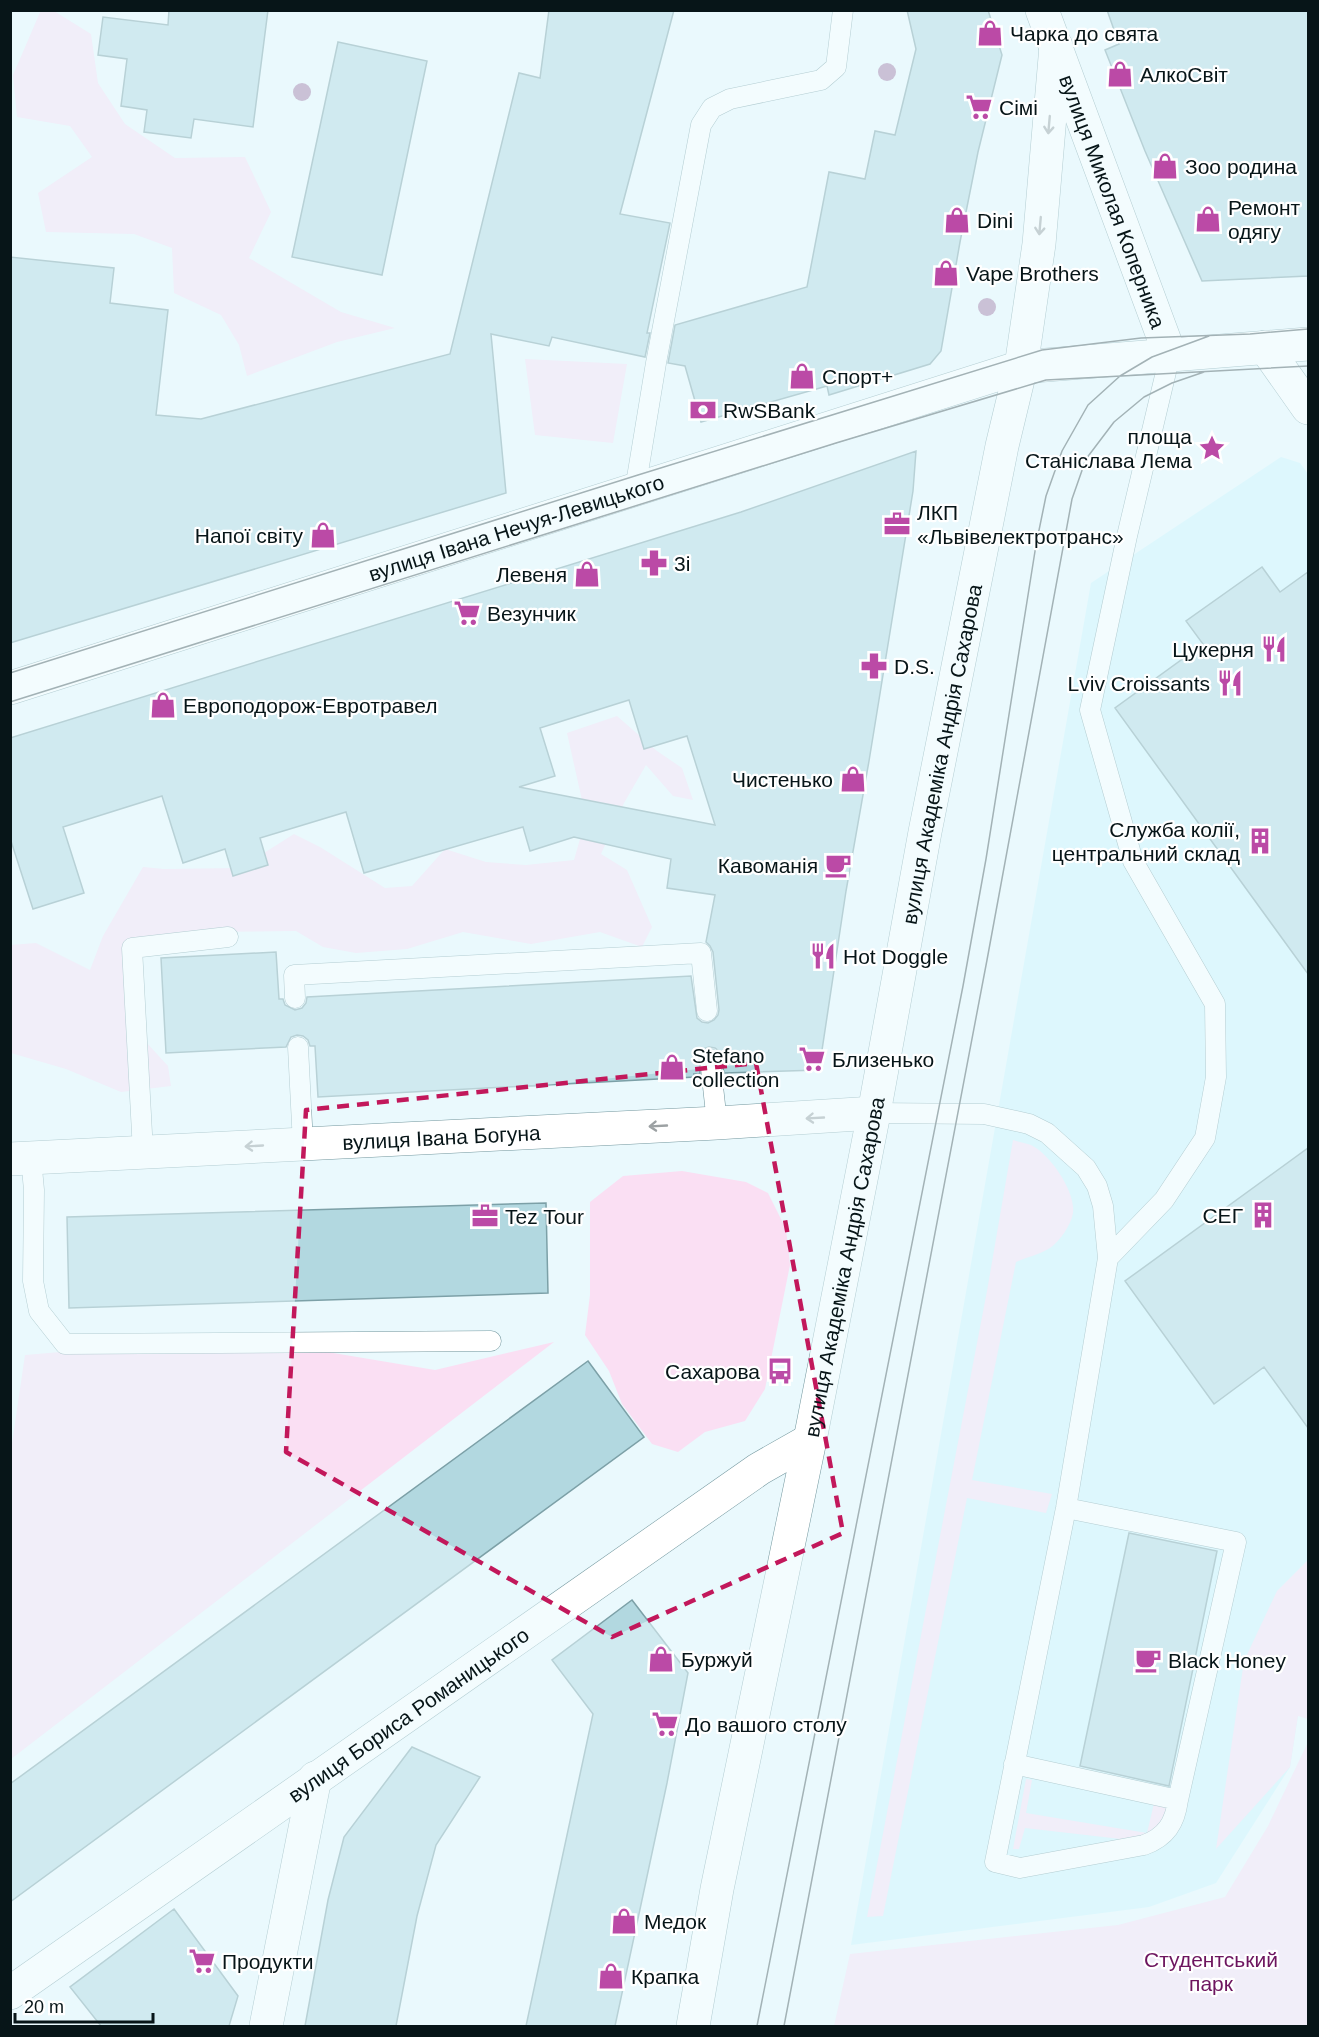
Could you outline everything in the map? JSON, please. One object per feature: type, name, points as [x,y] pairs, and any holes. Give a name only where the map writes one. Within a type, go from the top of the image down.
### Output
[{"type":"main road","name":"вулиця Миколая Коперника","points":[[1042,10],[1170,356]]},
{"type":"main road","name":"вулиця Миколая Коперника","points":[[1021,367],[1039,244],[1056,46]]},
{"type":"main road","name":"вулиця Івана Нечуя-Левицького","points":[[10,688],[1021,367],[1308,344]]},
{"type":"main road","points":[[1265,347],[1308,408]]},
{"type":"main road","name":"вулиця Академіка Андрія Сахарова","points":[[693,2026],[717,1889],[810,1440],[932,797],[1002,446],[1021,367]]},
{"type":"main road","name":"вулиця Івана Богуна","points":[[21,1158],[873,1113]]},
{"type":"main road","name":"вулиця Бориса Романицького","points":[[10,1993],[759,1469],[810,1440]]},
{"type":"main road","points":[[266,2026],[315,1779]]},
{"type":"lane","points":[[635,490],[656,363],[701,125],[712,108],[730,99],[821,80],[836,67],[843,10]]},
{"type":"lane","points":[[1107,1258],[1164,1200],[1205,1138],[1216,1077],[1215,1004],[1132,861],[1090,710],[1127,536],[1170,356]]},
{"type":"lane","points":[[143,1152],[132,948],[228,937]]},
{"type":"lane","points":[[295,998],[294,975],[701,953],[708,1011]]},
{"type":"lane","points":[[298,1047],[303,1144]]},
{"type":"lane","points":[[710,1059],[717,1123]]},
{"type":"lane","points":[[873,1113],[984,1114],[1029,1124],[1047,1133],[1086,1168],[1097,1186],[1103,1206],[1107,1258],[1066,1508],[994,1862],[1020,1868],[1144,1845],[1153,1841],[1171,1825],[1176,1815],[1236,1542],[1066,1508]]},
{"type":"lane","points":[[21,1158],[34,1190],[33,1281],[39,1311],[65,1344],[491,1341]]},
{"type":"lane","points":[[1014,1764],[1178,1800]]},
{"type":"highlighted area","points":[[756,1063],[843,1533],[612,1637],[286,1452],[306,1110]]},
{"type":"shaded area","points":[[1281,457],[1300,463],[1308,474],[1308,1701],[1298,1716],[1290,1767],[1216,1883],[1149,1907],[851,1945],[1091,583]]},
{"type":"green space","points":[[41,10],[54,11],[91,34],[98,83],[125,124],[175,158],[245,157],[271,212],[249,258],[341,312],[395,328],[337,342],[247,376],[239,345],[221,315],[174,293],[172,248],[134,234],[46,232],[38,193],[92,157],[70,126],[17,117],[13,75]]},
{"type":"green space","points":[[525,359],[627,364],[613,443],[535,435]]},
{"type":"green space","points":[[617,716],[657,751],[682,768],[693,800],[673,796],[646,765],[624,803],[601,854],[627,870],[652,927],[642,947],[600,932],[531,944],[463,932],[407,949],[356,953],[323,947],[296,931],[201,932],[138,953],[145,1041],[168,1066],[171,1086],[121,1092],[66,1069],[11,1053],[10,945],[36,943],[90,970],[103,936],[143,867],[240,868],[294,834],[320,847],[385,888],[412,886],[445,849],[486,862],[526,865],[574,860],[586,818],[567,733]]},
{"type":"green space","points":[[1013,1140],[1031,1145],[1046,1156],[1066,1185],[1073,1204],[1073,1213],[1067,1228],[1054,1245],[1016,1262],[972,1480],[1052,1494],[1046,1513],[967,1498],[883,1916],[867,1917],[987,1291]]},
{"type":"green space","points":[[682,1171],[746,1182],[768,1193],[786,1229],[790,1265],[765,1389],[745,1421],[705,1432],[678,1452],[652,1444],[622,1404],[609,1371],[585,1335],[590,1295],[590,1202],[623,1176]]},
{"type":"green space","points":[[238,1337],[435,1370],[554,1342],[11,1759],[10,1457],[25,1355]]},
{"type":"green space","points":[[1308,1560],[1308,1719],[1298,1716],[1290,1767],[1216,1849],[1244,1661],[1277,1591]]},
{"type":"green space","name":"Студентський парк","points":[[1308,1742],[1308,2026],[834,2026],[850,1954],[1118,1925],[1225,1897],[1268,1826]]},
{"type":"green space","points":[[1026,1779],[1032,1780],[1026,1813],[1147,1833],[1155,1799],[1172,1803],[1168,1822],[1138,1841],[1025,1828],[1019,1849],[1013,1849]]},
{"type":"building","points":[[169,10],[268,10],[253,127],[194,119],[191,138],[144,132],[147,110],[121,106],[127,59],[98,55],[103,17],[168,25]]},
{"type":"building","points":[[549,10],[674,10],[620,214],[670,223],[647,333],[650,333],[645,357],[552,337],[549,346],[491,334],[506,493],[10,643],[10,257],[114,268],[110,303],[168,310],[156,415],[201,419],[450,354],[519,73],[540,78]]},
{"type":"building","points":[[907,10],[988,10],[1002,55],[978,152],[941,351],[930,364],[829,395],[827,386],[701,422],[685,366],[668,363],[675,325],[807,287],[829,172],[865,179],[875,131],[895,135],[916,49]]},
{"type":"building","points":[[1107,10],[1308,10],[1308,276],[1202,281],[1145,151],[1105,50],[1119,44]]},
{"type":"building","points":[[338,42],[427,61],[382,275],[292,257]]},
{"type":"building","points":[[916,451],[913,491],[846,891],[819,1070],[724,1073],[720,1052],[709,1047],[703,1049],[699,1054],[700,1074],[694,1074],[695,1077],[318,1097],[315,1046],[310,1046],[308,1040],[303,1036],[291,1037],[286,1047],[166,1053],[161,958],[276,952],[279,999],[283,999],[285,1005],[295,1010],[302,1008],[307,997],[691,976],[697,1018],[708,1023],[714,1020],[719,1010],[713,952],[706,942],[715,895],[667,888],[671,859],[574,837],[530,851],[523,827],[364,873],[346,812],[260,838],[268,865],[233,876],[225,849],[183,863],[162,796],[63,827],[84,893],[33,909],[10,838],[10,738],[741,512]],"holes":[[[629,700],[644,749],[687,736],[715,825],[519,787],[555,776],[540,728]]]},
{"type":"building","name":"Служба колії, центральний склад","points":[[1262,567],[1280,592],[1308,572],[1308,974],[1115,708],[1203,644],[1186,621]]},
{"type":"building","name":"СЕГ","points":[[1308,1148],[1308,1428],[1264,1367],[1214,1404],[1125,1281]]},
{"type":"building","points":[[546,1203],[548,1293],[69,1308],[67,1217]]},
{"type":"building","points":[[588,1361],[644,1437],[10,1902],[10,1784]]},
{"type":"building","name":"Black Honey","points":[[1129,1533],[1217,1551],[1169,1786],[1080,1766]]},
{"type":"building","points":[[632,1600],[688,1673],[615,2026],[526,2026],[593,1714],[552,1660]]},
{"type":"building","points":[[412,1747],[480,1777],[436,1845],[417,1916],[396,2026],[305,2026],[328,1900],[344,1837]]},
{"type":"building","points":[[174,1909],[238,1996],[229,2026],[101,2026],[70,1987]]},
{"type":"tram line","points":[[10,673],[1042,350],[1141,338],[1250,334],[1308,329]]},
{"type":"tram line","points":[[757,2026],[963,986],[1046,496],[1062,451],[1088,405],[1120,376],[1152,357],[1209,336]]},
{"type":"tram line","points":[[10,702],[836,443],[1046,380],[1308,366]]},
{"type":"tram line","points":[[784,2026],[987,960],[1072,499],[1086,459],[1114,422],[1144,397],[1172,383],[1204,372]]},
{"type":"place","name":"Чарка до свята","points":[[990,33]]},
{"type":"place","name":"АлкоСвіт","points":[[1120,74]]},
{"type":"place","name":"Сімі","points":[[979,107]]},
{"type":"place","name":"Зоо родина","points":[[1165,166]]},
{"type":"place","name":"Ремонт одягу","points":[[1208,219]]},
{"type":"place","name":"Dini","points":[[957,220]]},
{"type":"place","name":"Vape Brothers","points":[[946,273]]},
{"type":"place","name":"Спорт+","points":[[802,376]]},
{"type":"place","name":"RwSBank","points":[[703,410]]},
{"type":"place","name":"площа Станіслава Лема","points":[[1212,448]]},
{"type":"place","name":"ЛКП «Львівелектротранс»","points":[[897,524]]},
{"type":"place","name":"Напої світу","points":[[323,535]]},
{"type":"place","name":"3і","points":[[654,563]]},
{"type":"place","name":"Левеня","points":[[587,574]]},
{"type":"place","name":"Везунчик","points":[[467,613]]},
{"type":"place","name":"Цукерня","points":[[1274,649]]},
{"type":"place","name":"D.S.","points":[[874,666]]},
{"type":"place","name":"Lviv Croissants","points":[[1230,683]]},
{"type":"place","name":"Европодорож-Евротравел","points":[[163,705]]},
{"type":"place","name":"Чистенько","points":[[853,779]]},
{"type":"place","name":"Служба колії, центральний склад","points":[[1260,841]]},
{"type":"place","name":"Кавоманія","points":[[838,865]]},
{"type":"place","name":"Hot Doggle","points":[[823,956]]},
{"type":"place","name":"Близенько","points":[[812,1059]]},
{"type":"place","name":"Stefano collection","points":[[672,1067]]},
{"type":"place","name":"СЕГ","points":[[1263,1215]]},
{"type":"place","name":"Tez Tour","points":[[485,1216]]},
{"type":"place","name":"Сахарова","points":[[780,1371]]},
{"type":"place","name":"Буржуй","points":[[661,1659]]},
{"type":"place","name":"Black Honey","points":[[1148,1660]]},
{"type":"place","name":"До вашого столу","points":[[665,1724]]},
{"type":"place","name":"Медок","points":[[624,1921]]},
{"type":"place","name":"Продукти","points":[[202,1961]]},
{"type":"place","name":"Крапка","points":[[611,1976]]}]
